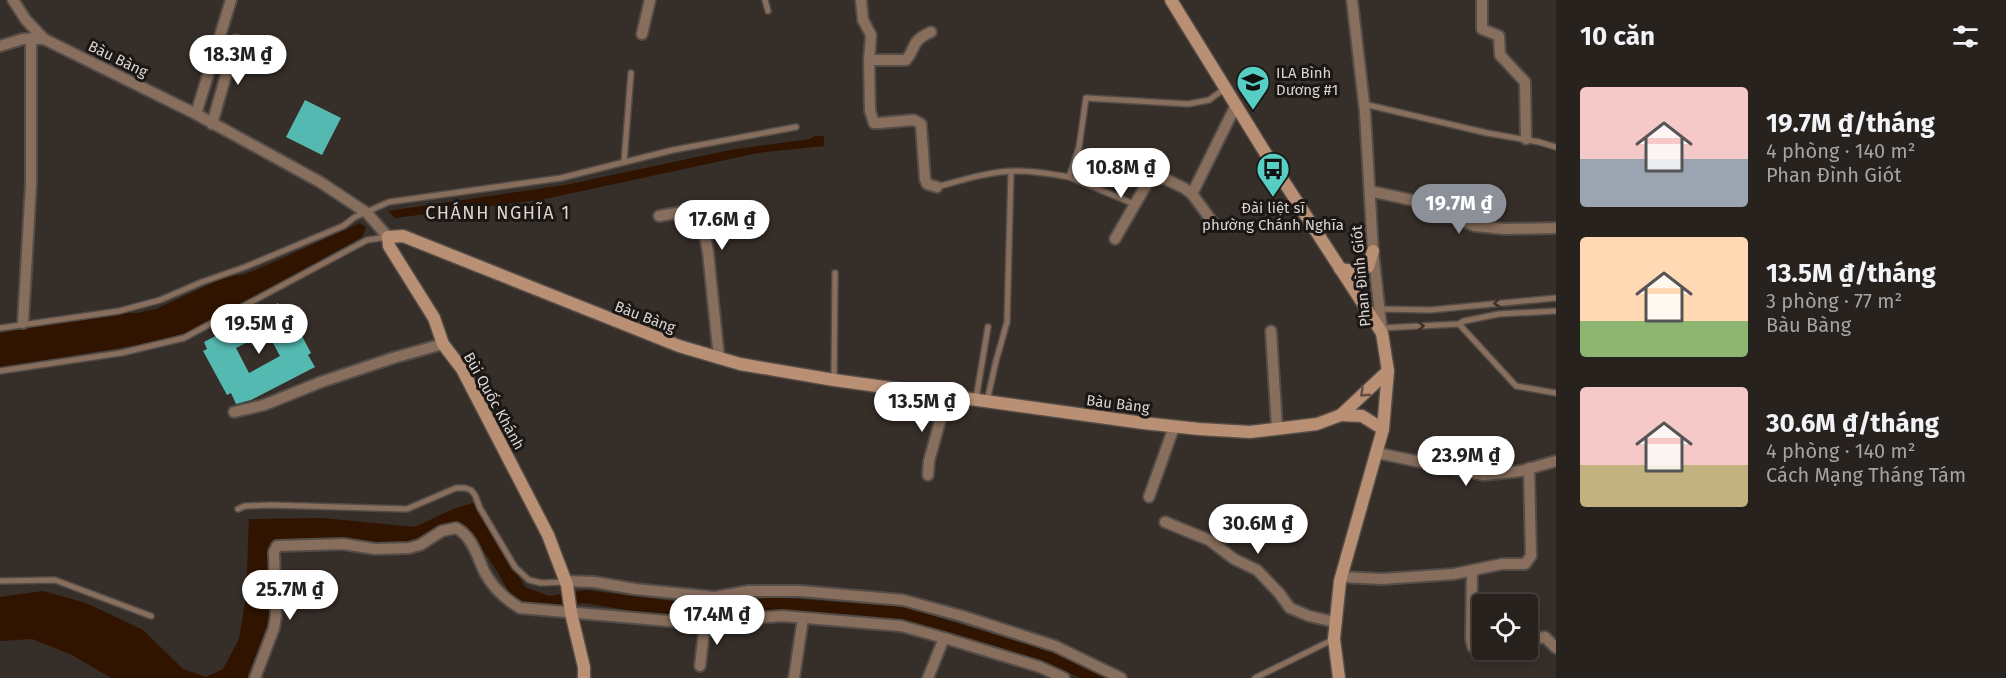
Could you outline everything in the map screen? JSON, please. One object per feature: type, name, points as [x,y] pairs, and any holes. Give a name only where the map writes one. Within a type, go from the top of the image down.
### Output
[{"type":"street","points":[[13,0],[26,20],[44,39]]},
{"type":"street","points":[[196,114],[231,0]]},
{"type":"street","points":[[642,34],[650,0]]},
{"type":"street","points":[[861,0],[863,20],[871,35],[869,60],[872,120],[874,123],[914,120],[921,124],[925,179],[927,184],[937,187]]},
{"type":"street","points":[[1171,0],[1381,331],[1388,371],[1383,429],[1342,577],[1334,639],[1339,678]]},
{"type":"street","name":"Phan Đình Giót","points":[[1352,0],[1364,104],[1373,251],[1381,331]]},
{"type":"street","points":[[1482,0],[1482,28],[1499,36],[1500,55],[1524,82],[1526,139]]},
{"type":"street","points":[[869,60],[906,60],[913,45],[921,37],[931,32]]},
{"type":"street","points":[[23,323],[31,183],[31,38]]},
{"type":"street","name":"Bàu Bàng","points":[[0,46],[23,39],[44,39],[196,114],[320,182],[367,213],[388,237],[403,236],[679,346],[740,364],[834,380],[1174,427],[1250,432],[1317,424],[1341,414]]},
{"type":"street","points":[[212,123],[236,40]]},
{"type":"street","points":[[1192,194],[1236,105]]},
{"type":"street","points":[[1115,239],[1153,173],[1192,194],[1212,221]]},
{"type":"street","points":[[1370,191],[1430,204],[1475,226],[1505,229],[1556,228]]},
{"type":"street","points":[[659,216],[694,210],[701,215],[708,252],[719,358]]},
{"type":"street","name":"Bùi Quốc Khánh","points":[[388,237],[389,246],[434,318],[443,344],[462,369],[548,536],[567,583],[571,611]]},
{"type":"street","points":[[1340,269],[1354,271],[1368,267],[1373,251]]},
{"type":"street","points":[[1271,331],[1277,428]]},
{"type":"street","points":[[234,412],[264,405],[321,382],[443,344]]},
{"type":"street","points":[[1341,414],[1388,371]]},
{"type":"street","points":[[928,475],[929,461],[947,396]]},
{"type":"street","points":[[1341,414],[1362,416],[1383,429]]},
{"type":"street","points":[[1149,497],[1174,427]]},
{"type":"street","points":[[1377,453],[1484,475],[1530,468],[1556,461]]},
{"type":"street","points":[[1342,577],[1382,579],[1454,574],[1502,564],[1525,564],[1531,556],[1530,468]]},
{"type":"street","points":[[1165,522],[1209,540],[1234,559],[1257,570],[1290,608],[1309,616],[1335,622]]},
{"type":"street","points":[[255,678],[274,628],[276,615],[274,552],[277,546],[283,544],[343,544],[375,549],[410,548],[442,531],[456,528],[467,537],[485,572],[500,593],[520,608],[705,623],[782,616],[901,626],[1040,667],[1064,678]]},
{"type":"street","points":[[1472,644],[1470,639],[1473,571]]},
{"type":"street","points":[[567,583],[594,582],[675,594],[715,597],[749,591],[780,591],[903,600],[1055,646],[1121,678]]},
{"type":"street","points":[[571,611],[584,667],[584,678]]},
{"type":"street","points":[[794,678],[803,618]]},
{"type":"street","points":[[700,666],[705,623]]},
{"type":"street","points":[[1538,638],[1545,637],[1556,648]]},
{"type":"street","points":[[928,678],[944,638]]},
{"type":"lane","points":[[765,0],[768,11]]},
{"type":"lane","points":[[624,162],[632,73]]},
{"type":"lane","points":[[1069,177],[1079,147],[1086,98],[1188,104],[1209,100],[1226,88]]},
{"type":"lane","points":[[1364,104],[1556,147]]},
{"type":"lane","points":[[0,328],[119,311],[160,300],[343,226],[355,217],[389,202],[561,178],[624,162],[796,127]]},
{"type":"lane","points":[[981,401],[1007,322],[1011,171]]},
{"type":"lane","points":[[937,187],[969,178],[1011,171],[1038,172],[1069,177],[1135,205]]},
{"type":"lane","points":[[0,371],[121,353],[184,338],[367,240],[388,237]]},
{"type":"lane","points":[[834,380],[835,273]]},
{"type":"lane","points":[[1379,309],[1430,310],[1556,298]]},
{"type":"lane","points":[[1381,331],[1459,324],[1499,314],[1556,311]]},
{"type":"lane","points":[[1459,324],[1516,386],[1556,393]]},
{"type":"lane","points":[[981,401],[988,327]]},
{"type":"lane","points":[[238,509],[245,506],[271,505],[408,510],[456,488],[465,488],[476,495],[480,508],[515,567],[529,580],[541,583],[567,583]]},
{"type":"lane","points":[[0,580],[55,580],[151,616]]},
{"type":"lane","points":[[1255,678],[1334,639]]},
{"type":"shaded area","points":[[815,136],[824,136],[824,146],[758,153],[545,199],[395,218],[388,211],[565,185],[730,150],[810,139]]},
{"type":"shaded area","points":[[360,223],[366,227],[362,237],[235,308],[185,333],[158,342],[0,367],[0,333],[156,309],[227,276],[254,271]]},
{"type":"shaded area","points":[[473,503],[481,511],[525,587],[549,596],[586,590],[722,605],[774,597],[904,607],[1053,652],[1114,678],[1080,678],[1057,667],[954,635],[895,621],[694,621],[584,603],[536,608],[515,603],[483,551],[457,525],[418,540],[394,545],[327,541],[272,541],[269,621],[247,678],[111,678],[72,655],[32,639],[0,641],[0,597],[43,591],[86,603],[143,630],[183,669],[206,677],[223,669],[239,639],[246,596],[249,519],[322,518],[415,527],[453,509]]},
{"type":"building","points":[[305,100],[341,118],[322,155],[286,137]]},
{"type":"building","points":[[278,303],[282,311],[287,308],[311,353],[308,355],[315,367],[251,400],[236,404],[231,393],[227,395],[203,351],[207,349],[204,342],[227,330],[229,334],[260,317],[259,314]],"holes":[[[267,332],[280,356],[249,373],[236,348]]]},
{"type":"place","name":"ILA Bình Dương #1","points":[[1253,111]]},
{"type":"place","name":"Đài liệt sĩ phường Chánh Nghĩa","points":[[1273,198]]},
{"type":"district","name":"CHÁNH NGHĨA 1","points":[[498,213]]}]
